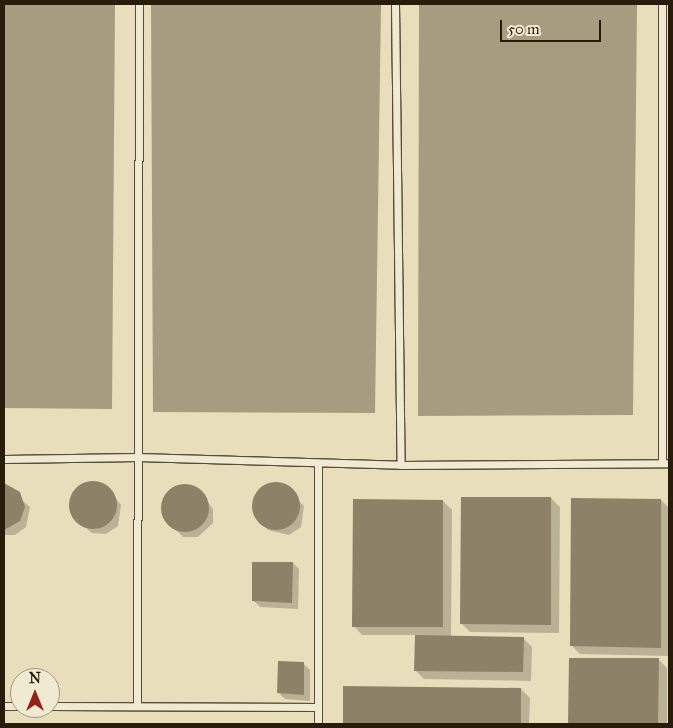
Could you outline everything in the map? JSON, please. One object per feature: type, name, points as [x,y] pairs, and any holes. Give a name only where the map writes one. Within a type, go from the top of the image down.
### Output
[{"type":"lane","points":[[137,706],[139,4]]},
{"type":"lane","points":[[395,4],[401,464]]},
{"type":"lane","points":[[4,458],[138,457],[401,464],[666,463],[662,4]]},
{"type":"lane","points":[[318,463],[318,724]]},
{"type":"lane","points":[[60,706],[318,707]]},
{"type":"shaded area","points":[[4,4],[115,4],[112,409],[4,408]]},
{"type":"shaded area","points":[[151,4],[381,4],[375,413],[153,412]]},
{"type":"shaded area","points":[[419,4],[637,4],[633,415],[418,416]]},
{"type":"building","points":[[93,481],[102,483],[110,488],[115,496],[117,505],[115,514],[110,522],[102,527],[93,529],[84,527],[76,522],[71,514],[69,505],[71,496],[76,488],[84,483]]},
{"type":"building","points":[[276,482],[285,484],[293,489],[298,497],[300,506],[298,515],[293,523],[285,528],[276,530],[267,528],[259,523],[254,515],[252,506],[254,497],[259,489],[267,484]]},
{"type":"building","points":[[4,483],[20,492],[25,507],[20,521],[4,530]]},
{"type":"building","points":[[185,484],[194,486],[202,491],[207,499],[209,508],[207,517],[202,525],[194,530],[185,532],[176,530],[168,525],[163,517],[161,508],[163,499],[168,491],[176,486]]},
{"type":"building","points":[[461,497],[551,497],[551,625],[460,624]]},
{"type":"building","points":[[571,498],[661,499],[661,648],[570,646]]},
{"type":"building","points":[[353,499],[443,500],[443,627],[352,627]]},
{"type":"building","points":[[252,562],[293,562],[292,603],[252,601]]},
{"type":"building","points":[[415,635],[524,637],[523,672],[414,671]]},
{"type":"building","points":[[569,658],[659,658],[658,724],[568,724]]},
{"type":"building","points":[[278,661],[304,662],[304,695],[277,693]]},
{"type":"building","points":[[343,686],[521,688],[521,724],[343,724]]}]
